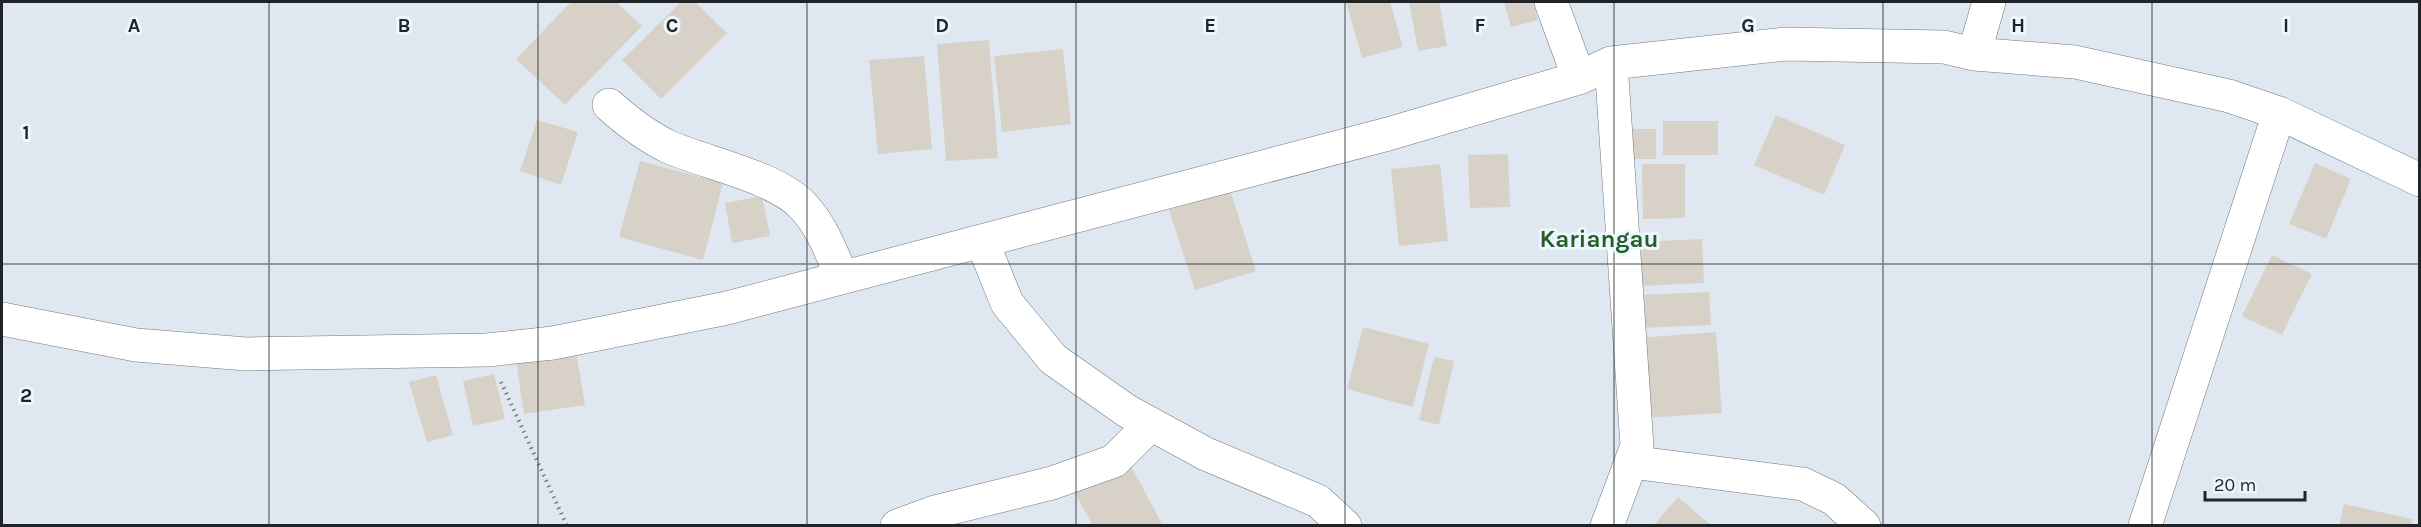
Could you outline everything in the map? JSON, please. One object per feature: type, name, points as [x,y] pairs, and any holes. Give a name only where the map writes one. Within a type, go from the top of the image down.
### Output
[{"type":"street","points":[[1551,2],[1579,78]]},
{"type":"street","points":[[1974,54],[1989,2]]},
{"type":"street","points":[[2,319],[136,345],[246,354],[487,350],[553,343],[727,308],[1388,134],[1579,78],[1611,63],[1785,44],[1944,47],[1974,54],[2075,62],[2229,96],[2279,113],[2420,180]]},
{"type":"street","points":[[1607,525],[1637,446],[1611,63]]},
{"type":"street","points":[[609,105],[636,129],[669,147],[779,188],[801,203],[819,224],[842,277]]},
{"type":"street","points":[[2145,525],[2279,113]]},
{"type":"street","points":[[982,241],[1007,303],[1053,359],[1151,424],[1206,454],[1318,501],[1345,525]]},
{"type":"street","points":[[897,525],[936,512],[1052,483],[1114,460],[1151,424]]},
{"type":"street","points":[[1631,462],[1803,484],[1834,499],[1864,525]]},
{"type":"path","points":[[487,350],[567,525]]},
{"type":"building","points":[[571,2],[616,2],[642,26],[565,105],[516,59]]},
{"type":"building","points":[[681,2],[695,2],[727,33],[661,99],[622,60]]},
{"type":"building","points":[[1346,2],[1390,2],[1403,47],[1362,58]]},
{"type":"building","points":[[1409,2],[1439,2],[1447,46],[1418,51]]},
{"type":"building","points":[[1504,2],[1533,2],[1538,20],[1511,27]]},
{"type":"building","points":[[989,40],[998,158],[946,161],[937,44]]},
{"type":"building","points":[[1063,49],[1071,124],[1002,132],[994,56]]},
{"type":"building","points":[[924,56],[932,149],[878,154],[869,60]]},
{"type":"building","points":[[1776,115],[1845,145],[1824,195],[1754,165]]},
{"type":"building","points":[[537,120],[578,132],[561,185],[520,171]]},
{"type":"building","points":[[1663,121],[1718,121],[1718,155],[1663,155]]},
{"type":"building","points":[[1631,129],[1656,129],[1656,159],[1631,159]]},
{"type":"building","points":[[1508,154],[1510,207],[1470,208],[1468,155]]},
{"type":"building","points":[[640,161],[723,183],[703,260],[619,237]]},
{"type":"building","points":[[2315,163],[2351,179],[2326,239],[2289,224]]},
{"type":"building","points":[[1440,164],[1448,241],[1399,246],[1391,169]]},
{"type":"building","points":[[1642,164],[1685,164],[1685,218],[1643,219]]},
{"type":"building","points":[[1230,190],[1256,271],[1195,290],[1169,210]]},
{"type":"building","points":[[762,196],[770,236],[732,243],[725,203]]},
{"type":"building","points":[[1702,239],[1704,283],[1640,286],[1638,242]]},
{"type":"building","points":[[2272,255],[2312,274],[2282,335],[2242,316]]},
{"type":"building","points":[[1709,292],[1711,325],[1641,328],[1639,295]]},
{"type":"building","points":[[1363,327],[1429,344],[1413,407],[1347,389]]},
{"type":"building","points":[[1716,332],[1722,413],[1643,418],[1638,338]]},
{"type":"building","points":[[576,351],[585,405],[524,414],[516,361]]},
{"type":"building","points":[[1434,357],[1454,361],[1439,425],[1419,420]]},
{"type":"building","points":[[494,374],[505,419],[473,426],[463,381]]},
{"type":"building","points":[[436,375],[453,435],[427,442],[409,382]]},
{"type":"building","points":[[1129,462],[1163,526],[1093,526],[1074,491]]},
{"type":"building","points":[[1678,497],[1712,526],[1653,526]]},
{"type":"building","points":[[2344,504],[2412,519],[2411,526],[2339,526]]},
{"type":"district","name":"Kariangau","points":[[1599,239]]}]
